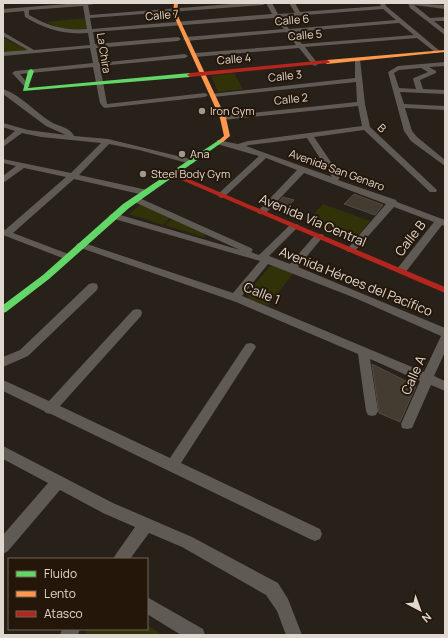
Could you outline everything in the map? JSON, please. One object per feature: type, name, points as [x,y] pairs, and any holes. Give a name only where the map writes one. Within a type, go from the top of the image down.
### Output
[{"type":"street","name":"La Chira","points":[[85,3],[99,84],[105,106]]},
{"type":"street","points":[[3,11],[97,3]]},
{"type":"street","points":[[88,17],[172,7],[263,3]]},
{"type":"street","points":[[268,3],[276,16],[316,64]]},
{"type":"street","points":[[292,3],[298,14]]},
{"type":"street","points":[[445,7],[412,3],[412,7],[445,33]]},
{"type":"street","points":[[382,4],[418,36],[442,52]]},
{"type":"street","name":"Calle 7","points":[[28,8],[26,12],[27,16],[37,22],[67,32],[276,16],[382,4]]},
{"type":"street","points":[[3,310],[27,294],[114,216],[144,192],[191,162],[227,136],[223,118],[209,95],[175,24],[172,7]]},
{"type":"street","points":[[429,20],[445,19]]},
{"type":"street","name":"Calle 6","points":[[3,54],[400,21]]},
{"type":"street","points":[[3,34],[31,49],[32,52]]},
{"type":"street","name":"Calle 5","points":[[26,88],[14,73],[18,71],[418,36]]},
{"type":"street","name":"Calle 4","points":[[26,88],[99,84],[442,52]]},
{"type":"street","name":"B","points":[[357,59],[361,104],[366,128],[433,190]]},
{"type":"street","points":[[445,64],[393,70],[392,72],[408,131],[414,139],[445,164]]},
{"type":"street","points":[[420,91],[416,79],[434,72],[422,66]]},
{"type":"street","points":[[26,88],[31,70]]},
{"type":"street","name":"Calle 3","points":[[105,106],[359,80]]},
{"type":"street","points":[[396,90],[445,92]]},
{"type":"street","points":[[3,91],[19,100],[51,125],[66,131],[73,137]]},
{"type":"street","points":[[209,95],[217,119],[218,140],[220,142]]},
{"type":"street","name":"Calle 2","points":[[223,118],[361,104]]},
{"type":"street","points":[[400,106],[445,108]]},
{"type":"street","points":[[3,125],[20,131],[108,142],[144,149],[191,162]]},
{"type":"street","points":[[240,146],[366,128]]},
{"type":"street","points":[[3,145],[20,131]]},
{"type":"street","points":[[310,136],[335,174],[336,177],[334,180]]},
{"type":"street","points":[[68,257],[5,232],[73,176],[108,142]]},
{"type":"street","name":"Avenida San Genaro","points":[[220,142],[240,146],[265,155],[393,202],[442,222]]},
{"type":"street","points":[[438,158],[445,152]]},
{"type":"street","points":[[221,195],[265,155]]},
{"type":"street","points":[[3,161],[20,166],[144,192]]},
{"type":"street","points":[[3,180],[20,166]]},
{"type":"street","points":[[262,212],[303,169]]},
{"type":"street","name":"Avenida Vía Central","points":[[172,174],[445,290]]},
{"type":"street","name":"Avenida Héroes del Pacífico","points":[[135,199],[245,248],[261,258]]},
{"type":"street","points":[[351,250],[393,202]]},
{"type":"street","name":"Avenida Héroes del Pacífico","points":[[114,216],[292,268],[381,304],[445,333]]},
{"type":"street","name":"Calle B","points":[[401,271],[442,222]]},
{"type":"street","points":[[235,297],[261,258],[294,226]]},
{"type":"street","points":[[292,268],[319,236]]},
{"type":"street","name":"Calle 1","points":[[81,245],[235,297],[445,386]]},
{"type":"street","points":[[3,362],[24,353],[93,287]]},
{"type":"street","points":[[50,408],[137,313]]},
{"type":"street","name":"Calle A","points":[[407,424],[445,339]]},
{"type":"street","points":[[172,466],[250,347]]},
{"type":"street","points":[[363,350],[372,411]]},
{"type":"street","points":[[3,385],[315,534]]},
{"type":"street","points":[[3,452],[58,482],[146,526],[187,542],[272,589],[286,609],[294,635]]},
{"type":"street","points":[[3,546],[58,482]]},
{"type":"street","points":[[122,558],[146,526]]},
{"type":"street","points":[[148,606],[197,635]]},
{"type":"shaded area","points":[[85,18],[88,31],[63,29],[45,22]]},
{"type":"shaded area","points":[[3,38],[31,51],[3,53]]},
{"type":"shaded area","points":[[234,73],[243,89],[218,92],[211,76]]},
{"type":"shaded area","points":[[323,204],[370,221],[355,239],[307,221]]},
{"type":"shaded area","points":[[140,205],[171,217],[163,225],[129,214]]},
{"type":"shaded area","points":[[172,219],[206,234],[203,237],[165,225]]},
{"type":"shaded area","points":[[273,266],[295,271],[268,306],[249,299],[247,294],[269,267]]},
{"type":"shaded area","points":[[148,626],[163,635],[85,635],[88,630],[148,630]]},
{"type":"building","points":[[354,194],[383,205],[375,215],[344,204]]},
{"type":"building","points":[[283,197],[294,200],[285,209],[275,206]]},
{"type":"building","points":[[372,364],[416,386],[400,422],[379,413]]},
{"type":"traffic: fast","points":[[31,71],[25,90],[190,75]]},
{"type":"traffic: fast","points":[[3,310],[46,277],[126,206],[221,141]]},
{"type":"traffic: slow","points":[[176,3],[175,14],[223,118],[227,136],[221,141]]},
{"type":"traffic: slow","points":[[327,62],[445,51]]},
{"type":"traffic: jam","points":[[190,75],[327,62]]},
{"type":"traffic: jam","points":[[172,174],[445,290]]},
{"type":"place","name":"Iron Gym","points":[[202,111]]},
{"type":"place","name":"Ana","points":[[182,154]]},
{"type":"place","name":"Steel Body Gym","points":[[143,174]]}]
